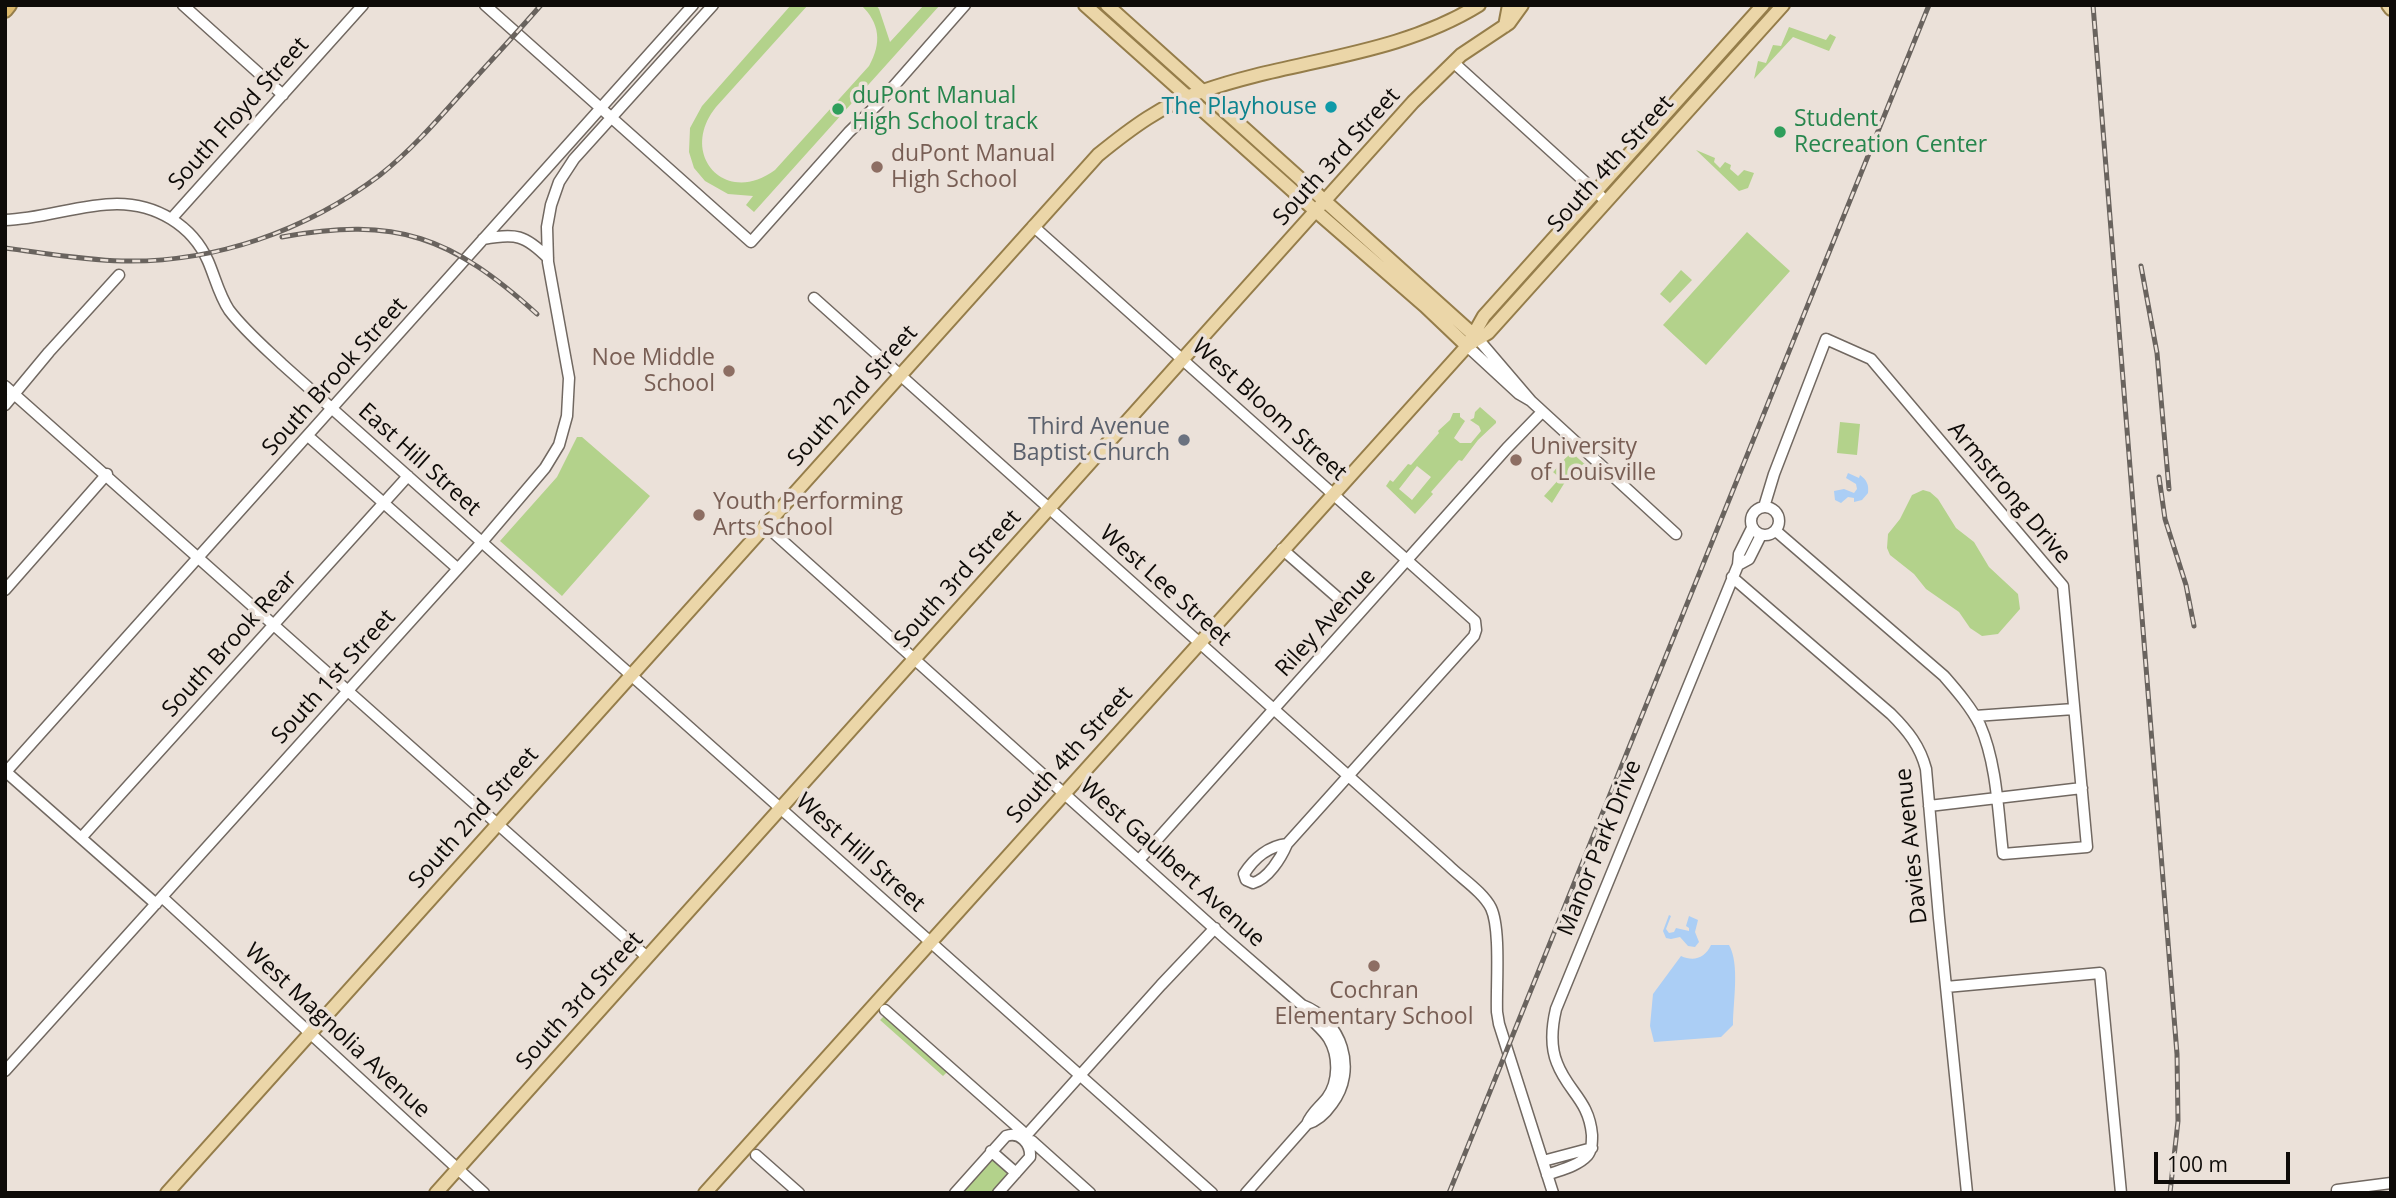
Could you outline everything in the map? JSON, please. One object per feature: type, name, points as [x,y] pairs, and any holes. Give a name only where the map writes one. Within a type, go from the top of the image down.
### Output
[{"type":"main road","points":[[1085,5],[1326,200],[1473,339]]},
{"type":"main road","points":[[1107,5],[1316,211],[1425,306],[1473,339]]},
{"type":"main road","name":"South 2nd Street","points":[[167,1193],[1098,155],[1142,121],[1195,94],[1231,82],[1400,41],[1434,29],[1479,5]]},
{"type":"main road","points":[[1505,26],[1509,5]]},
{"type":"main road","name":"South 3rd Street","points":[[436,1193],[1326,200],[1453,62],[1505,26],[1522,5]]},
{"type":"main road","name":"South 4th Street","points":[[705,1193],[1473,339],[1484,316],[1763,5]]},
{"type":"main road","name":"South 4th Street","points":[[1473,339],[1488,333],[1783,5]]},
{"type":"street","points":[[183,5],[283,94]]},
{"type":"street","name":"South Floyd Street","points":[[172,218],[363,5]]},
{"type":"street","points":[[485,5],[751,242],[965,5]]},
{"type":"street","name":"South Brook Street","points":[[6,772],[692,5]]},
{"type":"street","points":[[611,118],[713,5]]},
{"type":"street","points":[[1453,62],[1606,201]]},
{"type":"street","name":"South 1st Street","points":[[5,1071],[482,542],[545,468],[558,445],[567,416],[569,378],[548,258],[548,216],[559,182],[611,118]]},
{"type":"street","name":"East Hill Street","points":[[5,220],[113,204],[138,206],[172,218],[196,242],[207,258],[226,304],[241,324],[482,542]]},
{"type":"street","name":"West Bloom Street","points":[[1033,226],[1470,615],[1476,625],[1474,636],[1348,776]]},
{"type":"street","points":[[483,239],[510,235],[521,237],[535,245],[548,258]]},
{"type":"street","points":[[5,405],[72,325],[119,275]]},
{"type":"street","name":"West Lee Street","points":[[814,298],[1448,865],[1489,905],[1495,925],[1499,1024],[1543,1161]]},
{"type":"street","points":[[1473,339],[1519,394],[1531,401],[1676,534]]},
{"type":"street","name":"Manor Park Drive","points":[[1592,1148],[1590,1120],[1582,1100],[1563,1076],[1556,1061],[1552,1041],[1554,1017],[1738,565],[1739,554],[1756,532],[1751,523],[1754,512],[1764,507],[1774,474],[1826,340]]},
{"type":"street","name":"Armstrong Drive","points":[[1826,340],[1871,359],[2063,586],[2087,847],[2003,854],[1996,798]]},
{"type":"street","points":[[5,386],[647,957]]},
{"type":"street","name":"Riley Avenue","points":[[1139,860],[1542,412]]},
{"type":"street","points":[[308,436],[457,568]]},
{"type":"street","points":[[5,590],[107,474]]},
{"type":"street","name":"South Brook Rear","points":[[82,838],[408,476]]},
{"type":"street","points":[[1756,532],[1772,534],[1780,520],[1770,507],[1764,507]]},
{"type":"street","name":"West Gaulbert Avenue","points":[[765,525],[1215,929],[1302,1004],[1322,1017],[1334,1031],[1343,1049],[1346,1065],[1336,1099],[1316,1121],[1307,1124],[1246,1193]]},
{"type":"street","points":[[1776,531],[1944,676],[1975,716],[1987,745],[1996,798]]},
{"type":"street","name":"West Hill Street","points":[[482,542],[1212,1193]]},
{"type":"street","points":[[1282,549],[1345,604]]},
{"type":"street","name":"Davies Avenue","points":[[1732,577],[1891,714],[1911,734],[1922,753],[1926,769],[1967,1193]]},
{"type":"street","points":[[1975,716],[2074,709]]},
{"type":"street","name":"West Magnolia Avenue","points":[[6,772],[311,1032],[484,1193]]},
{"type":"street","points":[[1287,844],[1276,845],[1249,866],[1244,874],[1246,880],[1252,883],[1261,880],[1282,855],[1287,844],[1348,776]]},
{"type":"street","points":[[1929,806],[2082,788]]},
{"type":"street","points":[[1026,1137],[1161,985],[1215,929]]},
{"type":"street","points":[[1945,987],[2100,973],[2120,1193]]},
{"type":"street","points":[[885,1010],[1090,1193]]},
{"type":"street","points":[[955,1193],[991,1151],[1010,1134],[1026,1137]]},
{"type":"street","points":[[998,1193],[1030,1157],[1026,1137]]},
{"type":"street","points":[[1553,1193],[1543,1161],[1592,1148]]},
{"type":"street","points":[[1547,1175],[1588,1156],[1592,1148]]},
{"type":"street","points":[[991,1151],[1016,1173]]},
{"type":"street","points":[[756,1155],[799,1193]]},
{"type":"street","points":[[2337,1193],[2337,1190],[2391,1183]]},
{"type":"green space","name":"duPont Manual High School track","points":[[791,5],[808,5],[716,107],[706,125],[702,142],[705,157],[712,170],[724,179],[739,182],[757,180],[775,170],[869,66],[876,49],[877,34],[872,19],[861,5],[876,5],[890,42],[924,5],[940,5],[754,212],[746,205],[753,196],[728,194],[705,181],[694,168],[689,152],[690,128],[702,106]]},
{"type":"green space","points":[[1789,27],[1826,40],[1830,34],[1836,37],[1829,51],[1793,37],[1754,79],[1758,61],[1766,63],[1773,45],[1781,46]]},
{"type":"green space","points":[[1696,150],[1715,158],[1714,162],[1720,168],[1725,162],[1731,165],[1730,169],[1738,176],[1744,170],[1754,173],[1748,188],[1739,191]]},
{"type":"green space","points":[[1747,232],[1790,271],[1706,365],[1663,325]]},
{"type":"green space","points":[[1681,270],[1692,280],[1670,303],[1660,294]]},
{"type":"green space","points":[[1480,407],[1496,423],[1462,461],[1459,460],[1415,514],[1386,486],[1390,480],[1393,482],[1408,464],[1411,465],[1453,413],[1460,413],[1460,417],[1465,421],[1454,438],[1460,443],[1471,443],[1481,431],[1479,426],[1470,420],[1474,418]],"holes":[[[1417,466],[1431,477],[1412,500],[1399,489]]]},
{"type":"green space","points":[[1840,422],[1860,424],[1857,455],[1837,453]]},
{"type":"green space","points":[[577,437],[582,437],[650,496],[562,596],[500,541],[557,477]]},
{"type":"green space","points":[[1571,452],[1588,467],[1588,471],[1582,477],[1579,474],[1570,474],[1552,503],[1544,496],[1560,478],[1553,472]]},
{"type":"green space","points":[[1923,490],[1938,499],[1956,528],[1974,542],[1989,567],[2018,594],[2020,609],[1998,634],[1982,636],[1970,628],[1959,612],[1926,589],[1914,574],[1890,555],[1887,548],[1888,534],[1900,519],[1912,495]]},
{"type":"green space","points":[[886,1014],[949,1070],[943,1076],[880,1020]]},
{"type":"green space","points":[[997,1161],[1007,1171],[1007,1176],[994,1193],[960,1193],[987,1163]]},
{"type":"water","points":[[1848,473],[1859,478],[1860,475],[1864,479],[1868,485],[1868,493],[1862,500],[1854,502],[1854,498],[1848,497],[1841,503],[1835,500],[1834,491],[1844,489],[1854,493],[1857,489],[1856,484],[1846,478]]},
{"type":"water","points":[[1669,915],[1671,916],[1666,929],[1669,933],[1676,928],[1689,931],[1686,926],[1689,916],[1698,920],[1695,932],[1699,942],[1695,947],[1688,946],[1680,937],[1666,938],[1663,931]]},
{"type":"water","points":[[1711,945],[1729,945],[1732,953],[1735,973],[1733,1025],[1721,1037],[1654,1042],[1650,1026],[1653,994],[1681,956],[1699,958]]},
{"type":"railway","points":[[5,248],[93,259],[156,260],[225,249],[290,227],[351,195],[391,166],[431,127],[541,5]]},
{"type":"railway","points":[[1449,1193],[1929,5]]},
{"type":"railway","points":[[2093,5],[2177,1054],[2178,1121],[2170,1193]]},
{"type":"railway","points":[[282,237],[358,229],[391,232],[421,239],[449,250],[477,267],[537,314]]},
{"type":"railway","points":[[2141,266],[2157,353],[2169,489]]},
{"type":"railway","points":[[2159,477],[2165,519],[2186,585],[2194,626]]},
{"type":"place","name":"The Playhouse","points":[[1331,107]]},
{"type":"place","name":"duPont Manual High School track","points":[[838,109]]},
{"type":"place","name":"Student Recreation Center","points":[[1780,132]]},
{"type":"place","name":"duPont Manual High School","points":[[877,167]]},
{"type":"place","name":"Noe Middle School","points":[[729,371]]},
{"type":"place","name":"Third Avenue Baptist Church","points":[[1184,440]]},
{"type":"place","name":"University of Louisville","points":[[1516,460]]},
{"type":"place","name":"Youth Performing Arts School","points":[[699,515]]},
{"type":"place","name":"Cochran Elementary School","points":[[1374,966]]}]
